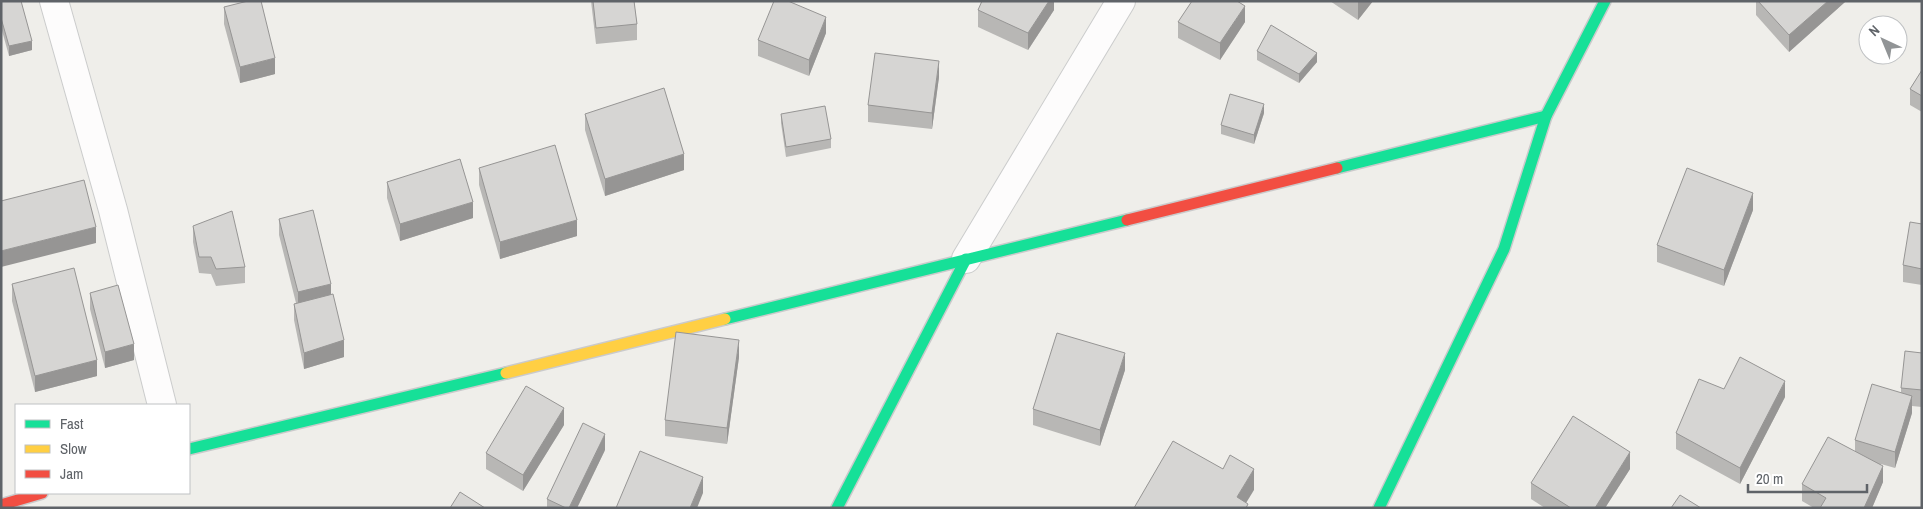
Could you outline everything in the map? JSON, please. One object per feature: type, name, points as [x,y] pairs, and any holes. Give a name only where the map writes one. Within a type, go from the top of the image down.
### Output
[{"type":"street","points":[[54,1],[113,210],[162,404]]},
{"type":"street","points":[[837,508],[966,259],[1121,1]]},
{"type":"street","points":[[1379,508],[1504,249],[1546,116],[1606,1]]},
{"type":"street","points":[[190,448],[532,367],[1546,116]]},
{"type":"street","points":[[1,505],[39,494]]},
{"type":"building","points":[[1,1],[21,1],[32,41],[9,46],[1,18]]},
{"type":"building","points":[[248,1],[261,1],[275,58],[240,67],[224,7]]},
{"type":"building","points":[[593,1],[634,1],[637,24],[596,28]]},
{"type":"building","points":[[774,1],[788,1],[826,17],[809,60],[758,40]]},
{"type":"building","points":[[982,1],[1049,1],[1028,33],[978,10]]},
{"type":"building","points":[[1192,1],[1237,1],[1245,6],[1220,43],[1178,22]]},
{"type":"building","points":[[1758,1],[1828,1],[1789,35]]},
{"type":"building","points":[[1271,25],[1317,53],[1299,74],[1257,51]]},
{"type":"building","points":[[875,53],[939,61],[932,113],[868,105]]},
{"type":"building","points":[[1922,70],[1922,96],[1910,89]]},
{"type":"building","points":[[664,88],[684,154],[605,179],[585,114]]},
{"type":"building","points":[[1230,94],[1264,104],[1254,135],[1221,125]]},
{"type":"building","points":[[825,106],[831,139],[786,147],[781,114]]},
{"type":"building","points":[[555,145],[577,220],[500,242],[479,168]]},
{"type":"building","points":[[460,159],[473,202],[400,224],[387,182]]},
{"type":"building","points":[[1687,168],[1753,193],[1724,270],[1657,245]]},
{"type":"building","points":[[84,180],[96,227],[1,251],[1,201]]},
{"type":"building","points":[[313,210],[331,284],[298,292],[279,219]]},
{"type":"building","points":[[232,211],[245,267],[216,269],[211,257],[199,257],[193,226]]},
{"type":"building","points":[[1910,222],[1922,224],[1922,269],[1903,265]]},
{"type":"building","points":[[74,268],[97,360],[35,376],[12,284]]},
{"type":"building","points":[[118,285],[134,344],[105,352],[90,293]]},
{"type":"building","points":[[333,294],[344,340],[304,353],[294,304]]},
{"type":"building","points":[[676,332],[739,340],[727,428],[665,420]]},
{"type":"building","points":[[1057,333],[1125,353],[1100,430],[1033,409]]},
{"type":"building","points":[[1905,351],[1922,353],[1922,390],[1901,388]]},
{"type":"building","points":[[1740,357],[1785,381],[1740,468],[1676,433],[1699,379],[1724,389]]},
{"type":"building","points":[[1872,384],[1912,396],[1895,452],[1855,440]]},
{"type":"building","points":[[526,386],[564,408],[523,475],[486,453]]},
{"type":"building","points":[[1573,416],[1630,452],[1595,508],[1571,508],[1531,483]]},
{"type":"building","points":[[583,423],[605,434],[569,508],[566,508],[547,499]]},
{"type":"building","points":[[1828,437],[1883,466],[1864,508],[1820,508],[1826,498],[1802,484]]},
{"type":"building","points":[[1173,441],[1223,469],[1230,455],[1254,469],[1237,497],[1248,504],[1246,508],[1134,508]]},
{"type":"building","points":[[640,451],[703,477],[690,508],[616,508]]},
{"type":"building","points":[[460,492],[485,508],[450,508]]},
{"type":"building","points":[[1680,495],[1701,508],[1671,508]]},
{"type":"traffic: fast","points":[[1379,508],[1504,249],[1546,116],[1605,1]]},
{"type":"traffic: fast","points":[[1337,168],[1546,116]]},
{"type":"traffic: fast","points":[[725,319],[1127,220]]},
{"type":"traffic: fast","points":[[837,508],[966,259]]},
{"type":"traffic: fast","points":[[190,449],[506,373]]},
{"type":"traffic: slow","points":[[506,373],[725,319]]},
{"type":"traffic: jam","points":[[1127,220],[1337,168]]},
{"type":"traffic: jam","points":[[1,505],[39,494]]}]
